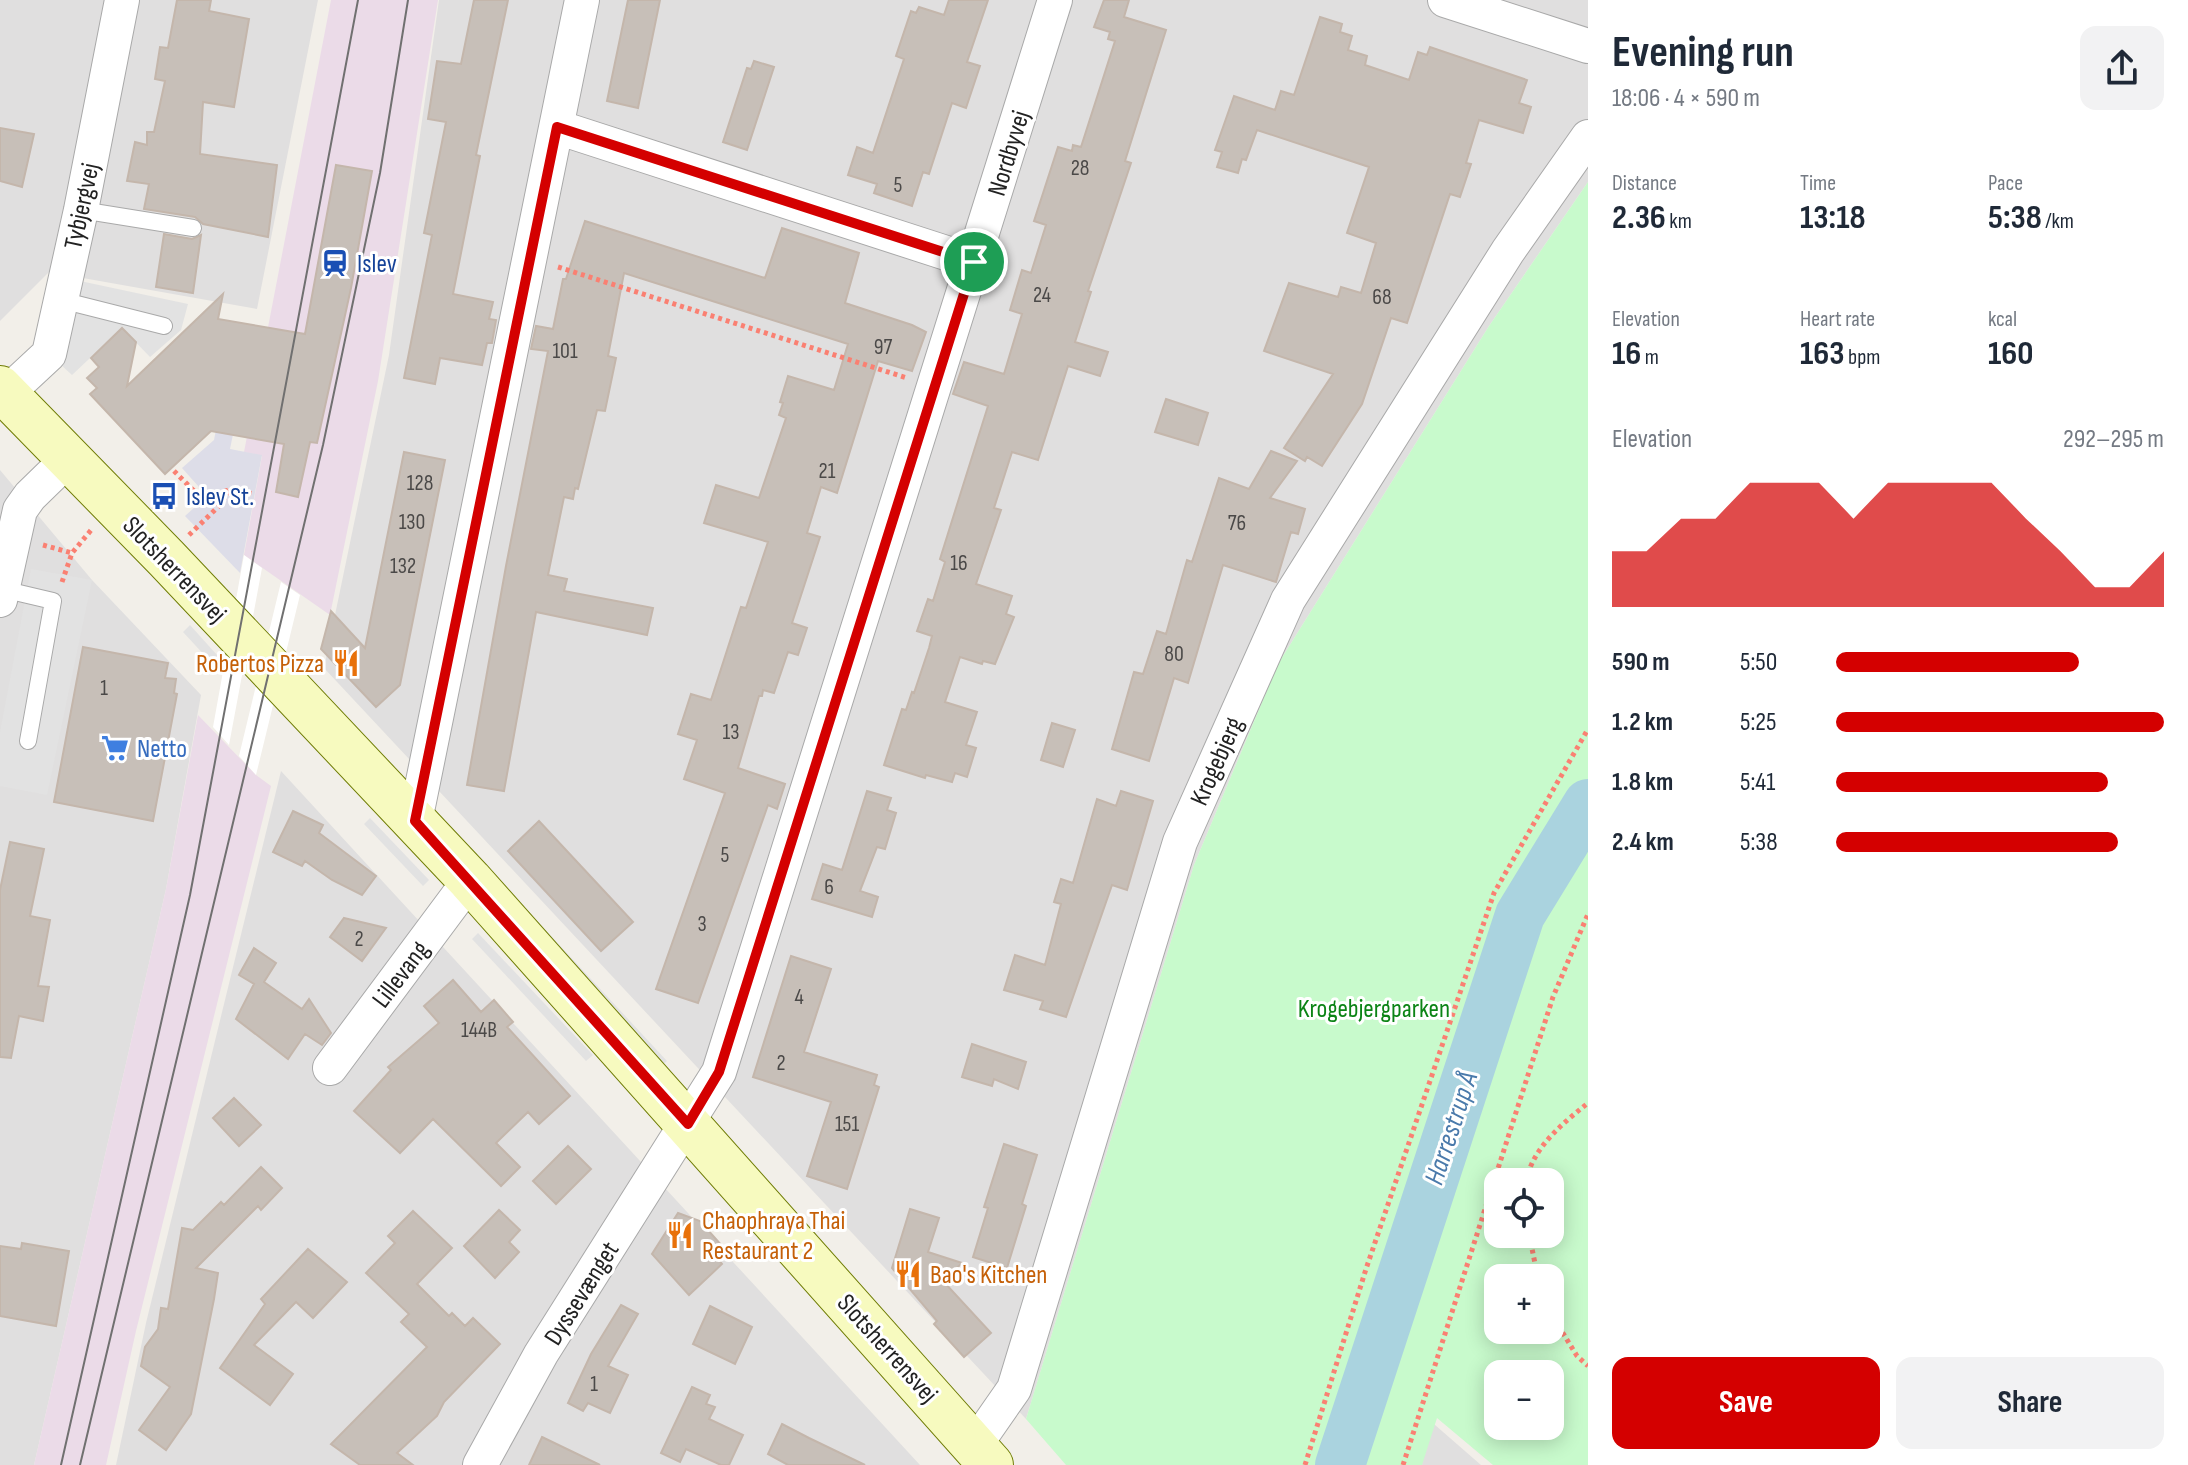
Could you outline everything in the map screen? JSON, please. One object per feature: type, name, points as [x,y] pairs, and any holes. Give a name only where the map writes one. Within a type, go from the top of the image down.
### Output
[{"type":"street","name":"Tybjergvej","points":[[3,391],[49,354],[122,0]]},
{"type":"street","points":[[415,821],[582,0]]},
{"type":"street","name":"Nordbyvej","points":[[688,1124],[719,1072],[1055,0]]},
{"type":"street","points":[[1445,0],[1588,46]]},
{"type":"street","points":[[557,127],[974,262]]},
{"type":"street","name":"Krogebjerg","points":[[983,1455],[1014,1389],[1180,842],[1288,600],[1508,251],[1588,137]]},
{"type":"street","name":"Slotsherrensvej","points":[[3,391],[167,559],[470,880],[983,1455]]},
{"type":"street","points":[[1,594],[20,510],[68,459]]},
{"type":"street","name":"Lillevang","points":[[330,1068],[470,880]]},
{"type":"street","name":"Dyssevænget","points":[[480,1465],[541,1354],[688,1124]]},
{"type":"lane","points":[[81,210],[193,228]]},
{"type":"lane","points":[[61,300],[164,326]]},
{"type":"lane","points":[[1,594],[53,601],[28,741]]},
{"type":"path","points":[[530,258],[934,387]]},
{"type":"path","points":[[174,471],[203,500],[231,489],[254,494]]},
{"type":"path","points":[[167,559],[218,507],[231,489]]},
{"type":"path","points":[[53,601],[68,571],[72,553],[112,504]]},
{"type":"path","points":[[46,531],[43,546],[72,553]]},
{"type":"path","points":[[1305,1465],[1366,1269],[1494,893],[1588,729]]},
{"type":"path","points":[[1497,1168],[1553,997],[1588,914]]},
{"type":"path","points":[[1529,1168],[1541,1147],[1588,1103]]},
{"type":"path","points":[[1403,1465],[1484,1208]]},
{"type":"path","points":[[1564,1335],[1577,1356],[1588,1366]]},
{"type":"shaded area","points":[[0,0],[318,0],[257,309],[49,272],[0,321]]},
{"type":"shaded area","points":[[331,0],[438,0],[378,381],[330,615],[244,555],[262,456],[244,452]]},
{"type":"shaded area","points":[[439,0],[1588,0],[1588,182],[1489,326],[1278,664],[1194,865],[1026,1419],[324,668],[389,355]]},
{"type":"shaded area","points":[[66,278],[188,304],[181,330],[150,357],[122,328],[72,375],[49,354]]},
{"type":"shaded area","points":[[231,352],[249,356],[230,449],[262,455],[240,573],[185,516],[207,496],[182,468],[214,440]]},
{"type":"shaded area","points":[[0,470],[92,580],[201,695],[166,889],[34,1465],[0,1465]]},
{"type":"shaded area","points":[[31,569],[92,580],[47,795],[0,786],[0,732]]},
{"type":"shaded area","points":[[190,625],[226,665],[219,671],[183,632]]},
{"type":"shaded area","points":[[198,715],[256,775],[271,786],[136,1331],[106,1465],[34,1465],[166,889]]},
{"type":"shaded area","points":[[281,771],[920,1465],[116,1465],[146,1323]]},
{"type":"shaded area","points":[[370,818],[429,880],[423,886],[364,824]]},
{"type":"shaded area","points":[[514,896],[667,1061],[660,1067],[508,901]]},
{"type":"shaded area","points":[[478,933],[593,1055],[586,1061],[472,939]]},
{"type":"shaded area","points":[[1427,1418],[1481,1465],[1414,1465]]},
{"type":"green space","name":"Krogebjergparken","points":[[1588,182],[1588,1465],[1493,1465],[1437,1418],[1422,1465],[1066,1465],[1026,1419],[1194,865],[1278,664],[1489,326]]},
{"type":"pier","points":[[244,555],[262,568],[229,745],[213,727]]},
{"type":"pier","points":[[281,582],[300,595],[256,775],[239,756]]},
{"type":"building","points":[[177,0],[211,0],[209,11],[249,19],[234,107],[203,102],[200,154],[277,165],[268,237],[203,224],[195,217],[144,209],[149,184],[127,181],[135,142],[147,145],[147,132],[154,132],[165,81],[155,79],[160,47],[168,48]]},
{"type":"building","points":[[474,0],[508,0],[476,155],[480,156],[453,294],[493,302],[489,319],[496,320],[492,343],[487,343],[482,365],[440,358],[435,384],[404,378],[432,235],[424,233],[446,122],[428,119],[437,61],[461,64]]},
{"type":"building","points":[[628,0],[660,0],[638,108],[607,101]]},
{"type":"building","points":[[949,0],[988,0],[967,62],[980,66],[966,108],[952,103],[929,174],[923,172],[912,206],[874,193],[877,184],[848,175],[857,147],[873,153],[904,59],[896,56],[911,11],[916,13],[919,7],[944,15]]},
{"type":"building","points":[[1104,0],[1129,0],[1124,17],[1166,30],[1125,161],[1131,163],[1088,291],[1091,292],[1075,342],[1108,352],[1100,376],[1068,366],[1038,460],[1012,452],[994,508],[1001,510],[976,584],[1012,596],[1006,614],[1014,617],[995,664],[983,661],[982,664],[960,657],[945,702],[977,712],[966,745],[976,748],[967,777],[955,773],[952,782],[926,775],[925,778],[884,765],[902,709],[906,710],[914,693],[929,648],[932,636],[917,631],[928,599],[933,601],[945,562],[940,559],[988,406],[953,394],[964,362],[1004,374],[1022,314],[1010,310],[1022,270],[1031,273],[1046,225],[1034,221],[1058,147],[1072,151],[1073,145],[1081,147],[1115,41],[1108,39],[1110,32],[1094,27]]},
{"type":"building","points":[[1320,17],[1342,24],[1340,32],[1352,36],[1348,50],[1367,56],[1365,65],[1409,80],[1418,52],[1427,55],[1430,47],[1527,80],[1519,103],[1531,107],[1523,133],[1479,120],[1466,163],[1471,164],[1460,197],[1450,194],[1407,323],[1391,318],[1362,404],[1322,466],[1307,457],[1305,461],[1284,448],[1333,374],[1264,351],[1289,283],[1338,297],[1341,287],[1361,293],[1376,243],[1347,233],[1369,167],[1257,130],[1238,173],[1217,167],[1222,152],[1215,150],[1234,96],[1275,110],[1281,91],[1294,95]]},
{"type":"building","points":[[754,61],[774,67],[747,150],[723,142],[747,68],[751,69]]},
{"type":"building","points":[[0,128],[34,134],[22,187],[0,181]]},
{"type":"building","points":[[336,165],[372,171],[351,288],[317,443],[310,442],[298,497],[276,492],[284,444],[211,431],[165,474],[90,394],[97,388],[87,378],[99,367],[91,358],[122,328],[136,342],[127,386],[223,294],[218,319],[305,334]]},
{"type":"building","points":[[585,221],[765,278],[782,228],[813,238],[859,253],[845,303],[926,332],[912,371],[878,361],[837,493],[821,487],[807,533],[820,537],[792,623],[807,628],[798,655],[788,652],[774,693],[763,690],[762,696],[759,696],[738,768],[785,784],[777,809],[768,805],[698,1003],[656,989],[725,793],[684,779],[697,740],[678,734],[691,694],[711,700],[741,607],[746,608],[768,542],[704,523],[716,485],[759,498],[786,418],[779,415],[788,376],[834,390],[848,344],[624,273],[608,356],[616,358],[605,411],[597,410],[578,489],[575,488],[573,499],[564,497],[548,575],[567,579],[564,591],[653,608],[647,635],[536,612],[504,791],[467,785],[548,351],[531,349],[536,326],[553,329],[563,279],[566,279]]},
{"type":"building","points":[[164,234],[192,239],[201,235],[193,293],[156,287]]},
{"type":"building","points":[[1166,399],[1208,413],[1198,445],[1155,432]]},
{"type":"building","points":[[1271,451],[1297,461],[1270,498],[1305,509],[1298,534],[1291,532],[1276,582],[1223,565],[1188,683],[1174,678],[1149,761],[1112,749],[1134,672],[1143,674],[1157,631],[1166,634],[1187,560],[1192,562],[1219,478],[1249,489]]},
{"type":"building","points":[[404,452],[445,460],[400,685],[376,707],[321,649],[331,611],[365,648]]},
{"type":"building","name":"Netto","points":[[83,647],[168,663],[165,678],[176,679],[174,693],[177,694],[153,821],[54,802]]},
{"type":"building","points":[[1052,723],[1075,730],[1063,767],[1041,760]]},
{"type":"building","points":[[867,791],[891,798],[887,810],[896,813],[885,849],[877,847],[860,891],[878,897],[872,917],[812,899],[823,864],[842,870]]},
{"type":"building","points":[[1121,791],[1153,801],[1127,890],[1112,885],[1066,1017],[1040,1009],[1043,1001],[1004,990],[1015,955],[1045,965],[1061,904],[1054,902],[1061,879],[1073,883],[1097,799],[1116,806]]},
{"type":"building","points":[[293,811],[323,825],[319,833],[376,876],[362,895],[332,880],[305,861],[302,866],[273,852]]},
{"type":"building","points":[[539,821],[633,922],[601,951],[508,851]]},
{"type":"building","points":[[10,842],[44,849],[30,916],[50,920],[38,986],[49,987],[43,1021],[19,1016],[11,1058],[0,1057],[0,890]]},
{"type":"building","points":[[344,918],[386,928],[362,961],[330,937]]},
{"type":"building","points":[[254,948],[276,963],[264,982],[302,1009],[309,999],[331,1033],[322,1045],[305,1034],[288,1059],[236,1019],[254,984],[239,975]]},
{"type":"building","points":[[791,956],[831,969],[804,1052],[877,1075],[874,1085],[879,1087],[847,1189],[807,1176],[831,1102],[753,1077]]},
{"type":"building","points":[[453,980],[481,1012],[494,1000],[513,1022],[507,1027],[570,1096],[539,1124],[528,1112],[496,1143],[520,1167],[501,1186],[433,1119],[400,1153],[354,1111],[391,1070],[388,1067],[439,1023],[424,1006]]},
{"type":"building","points":[[972,1044],[1026,1062],[1018,1089],[994,1079],[992,1086],[962,1077]]},
{"type":"building","points":[[234,1098],[261,1125],[239,1146],[213,1118]]},
{"type":"building","points":[[1004,1144],[1037,1155],[1022,1204],[1026,1206],[1007,1268],[973,1257],[988,1208],[984,1207]]},
{"type":"building","points":[[568,1146],[591,1169],[556,1204],[533,1181]]},
{"type":"building","points":[[261,1167],[282,1188],[261,1210],[258,1206],[196,1268],[218,1273],[214,1299],[191,1414],[166,1450],[139,1430],[170,1387],[141,1366],[145,1347],[158,1329],[161,1308],[168,1309],[182,1228],[193,1230],[221,1202],[224,1205]]},
{"type":"building","points":[[910,1209],[939,1218],[928,1252],[962,1263],[943,1281],[991,1333],[964,1357],[934,1324],[937,1321],[892,1268]]},
{"type":"building","points":[[499,1210],[520,1230],[509,1242],[519,1252],[495,1278],[464,1246]]},
{"type":"building","points":[[413,1211],[452,1248],[417,1284],[449,1316],[452,1313],[465,1326],[473,1318],[500,1344],[444,1402],[437,1416],[397,1453],[413,1465],[360,1465],[331,1444],[427,1347],[401,1322],[409,1314],[366,1273],[395,1243],[388,1236]]},
{"type":"building","points":[[678,1213],[700,1221],[723,1247],[715,1255],[722,1264],[689,1295],[652,1254]]},
{"type":"building","points":[[22,1243],[69,1251],[56,1326],[0,1316],[0,1246],[21,1249]]},
{"type":"building","points":[[308,1249],[347,1282],[313,1318],[296,1302],[254,1345],[293,1374],[270,1405],[220,1368],[265,1304],[261,1299]]},
{"type":"building","points":[[621,1305],[638,1314],[608,1366],[628,1375],[610,1413],[588,1403],[583,1411],[568,1403],[591,1354]]},
{"type":"building","points":[[710,1306],[752,1327],[735,1364],[693,1344]]},
{"type":"building","points":[[692,1387],[710,1395],[706,1404],[715,1407],[709,1419],[743,1435],[729,1465],[721,1465],[686,1449],[680,1462],[661,1453]]},
{"type":"building","points":[[782,1424],[865,1465],[788,1465],[768,1454]]},
{"type":"building","points":[[542,1437],[600,1465],[529,1465]]},
{"type":"waterway","name":"Harrestrup Å","points":[[1340,1465],[1520,915],[1588,804]]},
{"type":"tram line","points":[[61,1465],[190,895],[358,0]]},
{"type":"tram line","points":[[80,1465],[323,445],[380,173],[408,0]]},
{"type":"place","name":"Islev","points":[[335,263]]},
{"type":"place","name":"Islev St.","points":[[164,496]]},
{"type":"place","name":"Robertos Pizza","points":[[346,663]]},
{"type":"place","name":"Netto","points":[[115,748]]},
{"type":"place","name":"Chaophraya Thai Restaurant 2","points":[[680,1235]]},
{"type":"place","name":"Bao's Kitchen","points":[[908,1274]]},
{"type":"route","points":[[557,127],[974,262],[719,1072],[688,1124],[415,821],[557,127]]}]
